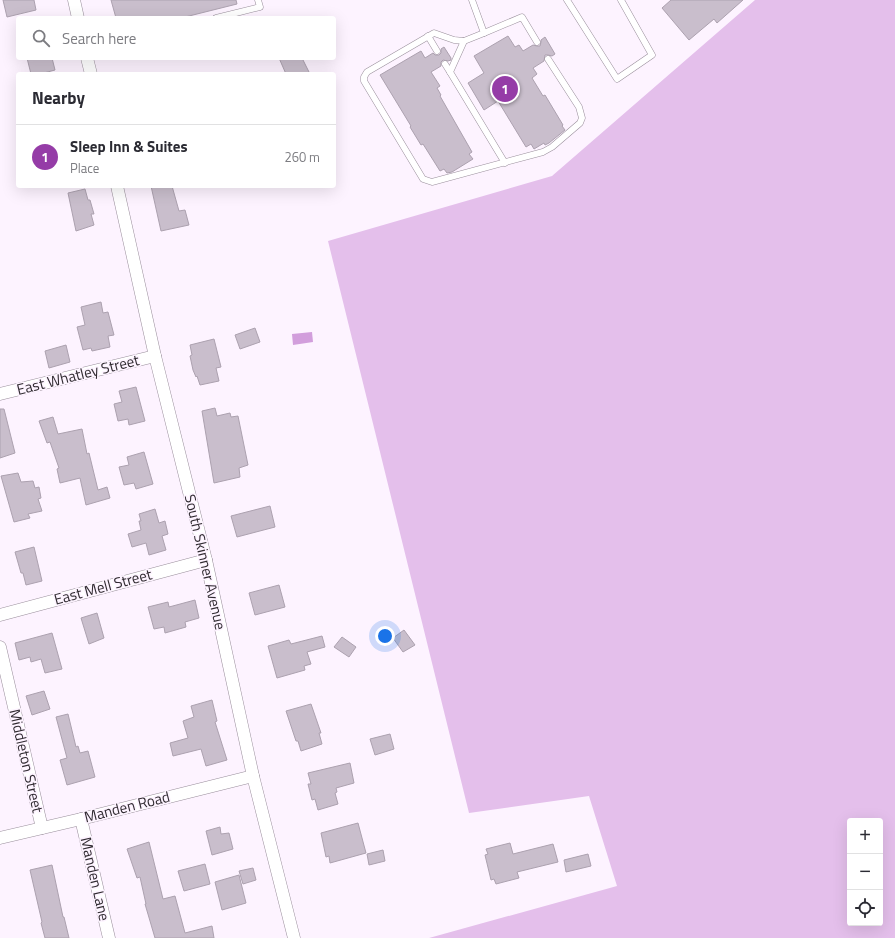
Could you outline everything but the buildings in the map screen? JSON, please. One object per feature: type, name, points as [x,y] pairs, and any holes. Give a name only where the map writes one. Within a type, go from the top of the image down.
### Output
[{"type":"street","points":[[74,0],[78,16]]},
{"type":"street","points":[[88,60],[90,72]]},
{"type":"street","name":"South Skinner Avenue","points":[[117,188],[155,356],[206,560],[253,776],[294,938]]},
{"type":"street","name":"East Whatley Street","points":[[0,394],[155,356]]},
{"type":"street","name":"East Mell Street","points":[[0,615],[206,560]]},
{"type":"street","name":"Middleton Street","points":[[0,647],[42,828]]},
{"type":"street","name":"Manden Road","points":[[0,838],[253,776]]},
{"type":"street","name":"Manden Lane","points":[[81,819],[109,938]]},
{"type":"lane","points":[[225,16],[260,8],[258,0]]},
{"type":"lane","points":[[472,0],[484,33]]},
{"type":"lane","points":[[567,0],[617,79],[652,55],[621,0]]},
{"type":"lane","points":[[537,42],[522,17],[464,41],[454,40],[434,33],[367,72],[364,77],[364,82],[424,179],[432,182],[543,152],[552,147],[580,123],[582,118],[579,107],[548,59]]},
{"type":"lane","points":[[428,36],[437,51]]},
{"type":"lane","points":[[450,72],[464,41]]},
{"type":"lane","points":[[445,64],[505,162]]},
{"type":"shaded area","points":[[755,0],[895,0],[895,938],[429,938],[617,886],[589,796],[469,813],[328,241],[552,176]]},
{"type":"shaded area","points":[[312,332],[313,342],[293,345],[292,334]]},
{"type":"place","name":"Sleep Inn & Suites","points":[[505,89]]}]
